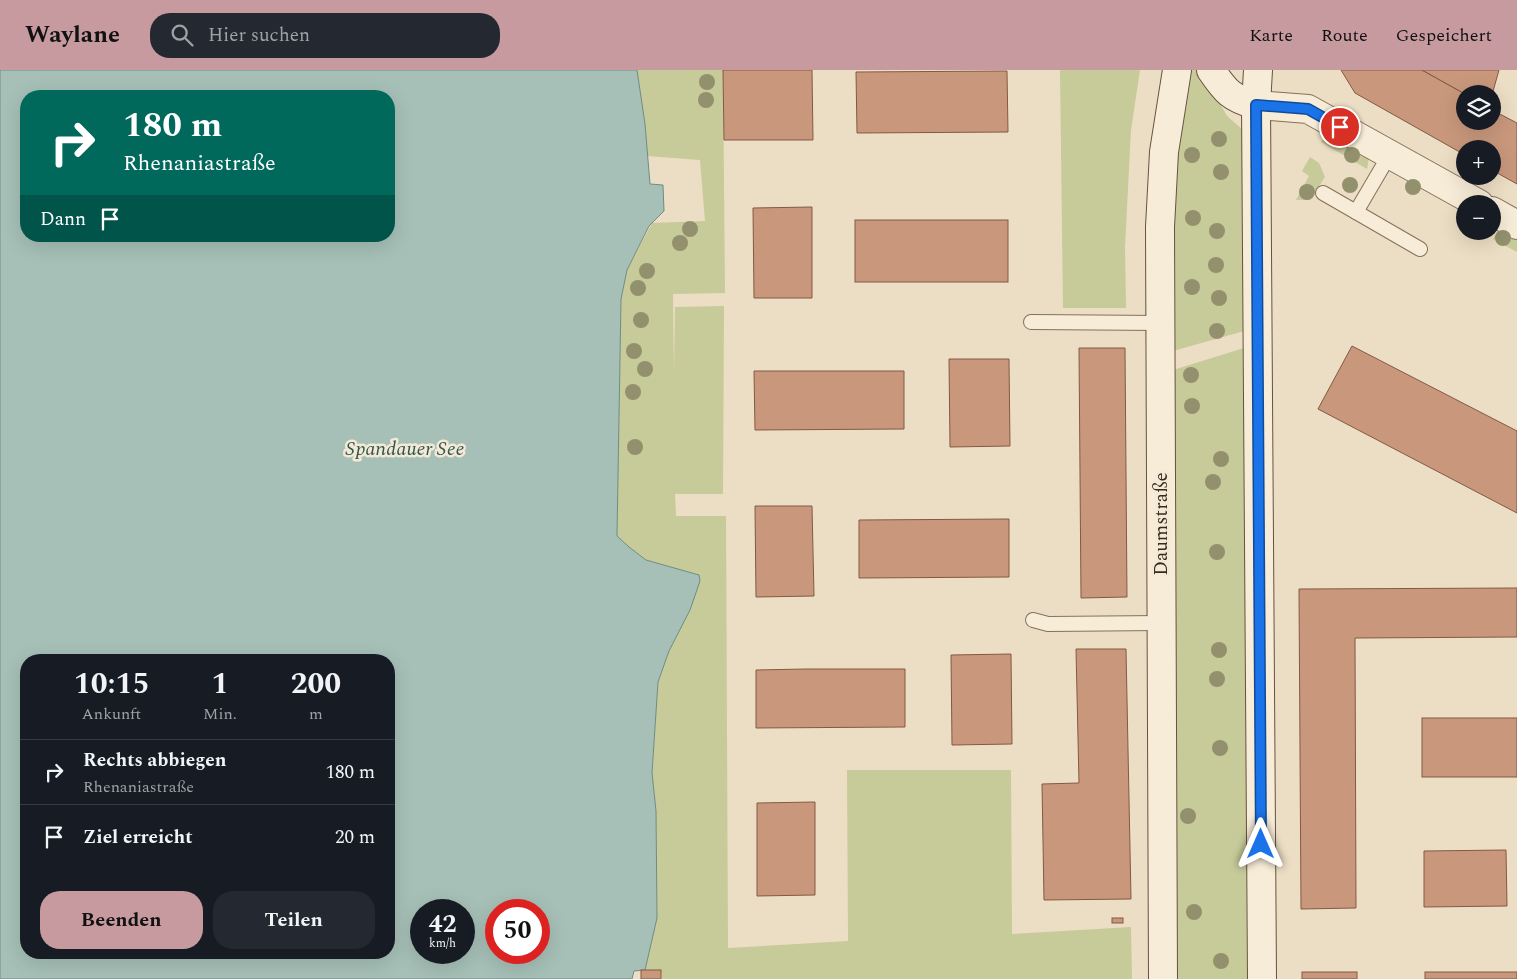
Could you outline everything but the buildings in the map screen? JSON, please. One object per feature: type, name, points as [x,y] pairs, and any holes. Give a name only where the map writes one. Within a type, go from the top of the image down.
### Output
[{"type":"main road","name":"Daumstraße","points":[[1163,979],[1160,227],[1164,152],[1177,70]]},
{"type":"main road","points":[[1212,70],[1226,90],[1238,100],[1256,105],[1308,109],[1463,195]]},
{"type":"main road","points":[[1258,70],[1256,105],[1262,979]]},
{"type":"main road","points":[[1501,216],[1517,225]]},
{"type":"lane","points":[[1356,212],[1390,154]]},
{"type":"lane","points":[[1323,193],[1420,249]]},
{"type":"lane","points":[[1031,322],[1160,323]]},
{"type":"lane","points":[[1033,620],[1048,624],[1161,623]]},
{"type":"green space","points":[[637,70],[723,70],[725,293],[673,294],[674,374],[675,307],[724,306],[723,494],[675,494],[676,516],[726,516],[728,948],[848,941],[847,770],[1011,770],[1012,934],[1131,927],[1132,979],[662,979],[661,970],[645,970],[657,918],[656,811],[652,773],[658,682],[669,651],[690,610],[698,575],[646,560],[617,536],[621,299],[627,270],[652,223],[705,221],[700,160],[647,156],[645,124]]},
{"type":"green space","points":[[1060,70],[1140,70],[1131,130],[1125,247],[1126,308],[1063,308]]},
{"type":"green space","points":[[1189,70],[1201,70],[1227,116],[1242,129],[1244,331],[1173,351],[1175,192],[1179,141]]},
{"type":"green space","points":[[1326,135],[1369,158],[1367,169],[1321,142]]},
{"type":"green space","points":[[1310,157],[1319,163],[1325,177],[1310,200],[1296,200],[1309,176],[1302,171]]},
{"type":"green space","points":[[1501,229],[1517,237],[1517,252],[1495,240],[1501,240]]},
{"type":"green space","points":[[1244,348],[1247,979],[1176,979],[1173,370]]},
{"type":"water","name":"Spandauer See","points":[[0,70],[637,70],[645,124],[650,184],[663,185],[664,211],[649,226],[627,270],[621,299],[617,536],[646,560],[699,575],[700,581],[690,610],[669,651],[658,682],[652,773],[656,811],[657,918],[645,970],[634,971],[632,979],[0,979]]},
{"type":"route","points":[[1261,844],[1256,105],[1308,109],[1340,127]]}]
